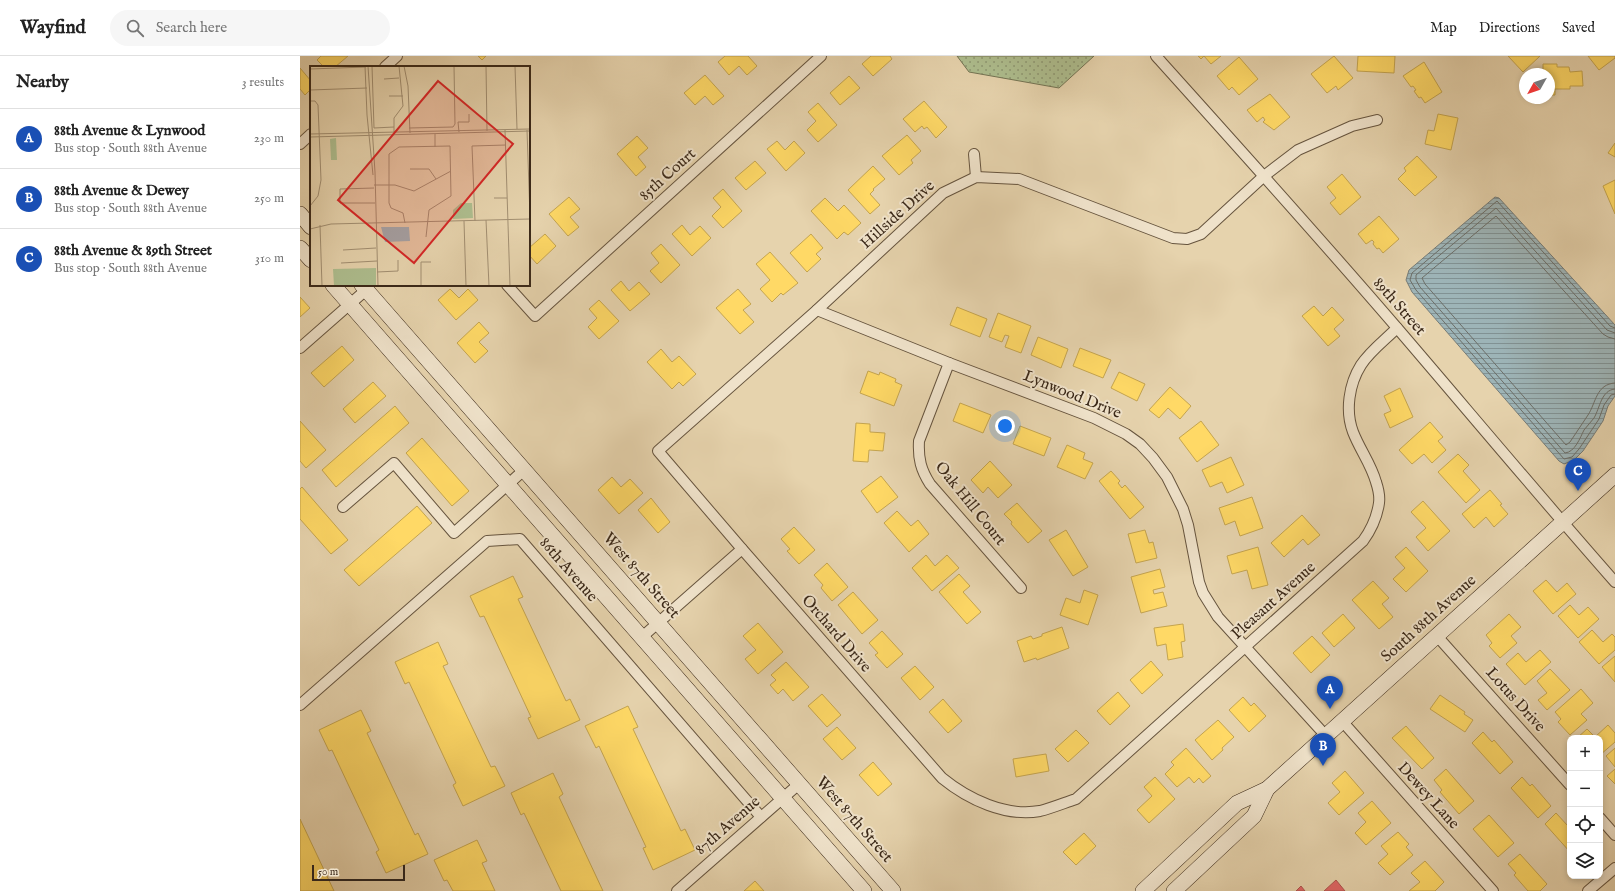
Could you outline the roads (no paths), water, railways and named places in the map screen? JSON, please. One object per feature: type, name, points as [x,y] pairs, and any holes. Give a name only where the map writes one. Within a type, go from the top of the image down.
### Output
[{"type":"main road","points":[[300,214],[310,226]]},
{"type":"main road","points":[[300,248],[310,259]]},
{"type":"main road","points":[[334,286],[864,891]]},
{"type":"main road","name":"West 87th Street","points":[[364,288],[893,891]]},
{"type":"main road","name":"South 88th Avenue","points":[[1143,891],[1237,803],[1267,789],[1615,475]]},
{"type":"main road","name":"South 88th Avenue","points":[[1174,891],[1254,816],[1267,789]]},
{"type":"street","points":[[386,66],[397,56]]},
{"type":"street","name":"85th Court","points":[[508,286],[535,316],[821,56]]},
{"type":"street","name":"89th Street","points":[[1156,56],[1264,176],[1397,328],[1615,582]]},
{"type":"street","name":"Hillside Drive","points":[[658,451],[817,310],[943,193],[976,177],[1019,179],[1173,238],[1187,239],[1201,234],[1264,176],[1298,150],[1352,126],[1377,120]]},
{"type":"street","points":[[300,144],[310,135]]},
{"type":"street","points":[[974,154],[976,177]]},
{"type":"street","points":[[300,348],[350,304],[364,288]]},
{"type":"street","name":"Lynwood Drive","points":[[817,310],[948,363],[1094,418],[1114,427],[1140,444],[1167,477],[1183,509],[1188,525],[1199,582],[1203,593],[1218,617],[1326,736]]},
{"type":"street","name":"Pleasant Avenue","points":[[1011,812],[1040,811],[1076,799],[1246,648],[1363,541],[1371,529],[1380,502],[1373,471],[1353,432],[1349,414],[1349,398],[1353,381],[1361,366],[1371,352],[1397,328]]},
{"type":"street","name":"Oak Hill Court","points":[[948,363],[919,442],[920,464],[930,484],[1021,588]]},
{"type":"street","name":"Orchard Drive","points":[[658,451],[942,778],[955,789],[972,798],[1011,812]]},
{"type":"street","points":[[343,507],[394,463],[454,533],[524,470]]},
{"type":"street","name":"86th Avenue","points":[[300,705],[487,541],[520,539],[761,817]]},
{"type":"street","points":[[642,637],[742,549]]},
{"type":"street","name":"Lotus Drive","points":[[1437,636],[1567,782]]},
{"type":"street","name":"Dewey Lane","points":[[1342,721],[1492,891]]},
{"type":"street","name":"87th Avenue","points":[[677,891],[799,784]]},
{"type":"street","points":[[1603,821],[1615,835]]},
{"type":"street","points":[[1588,891],[1615,868]]},
{"type":"water","points":[[1495,197],[1499,198],[1615,325],[1615,396],[1608,406],[1603,421],[1583,451],[1574,460],[1564,464],[1559,461],[1412,292],[1406,280],[1409,270]]},
{"type":"place","name":"88th Avenue & 89th Street","points":[[1578,491]]},
{"type":"place","name":"88th Avenue & Lynwood","points":[[1330,709]]},
{"type":"place","name":"88th Avenue & Dewey","points":[[1323,766]]}]
